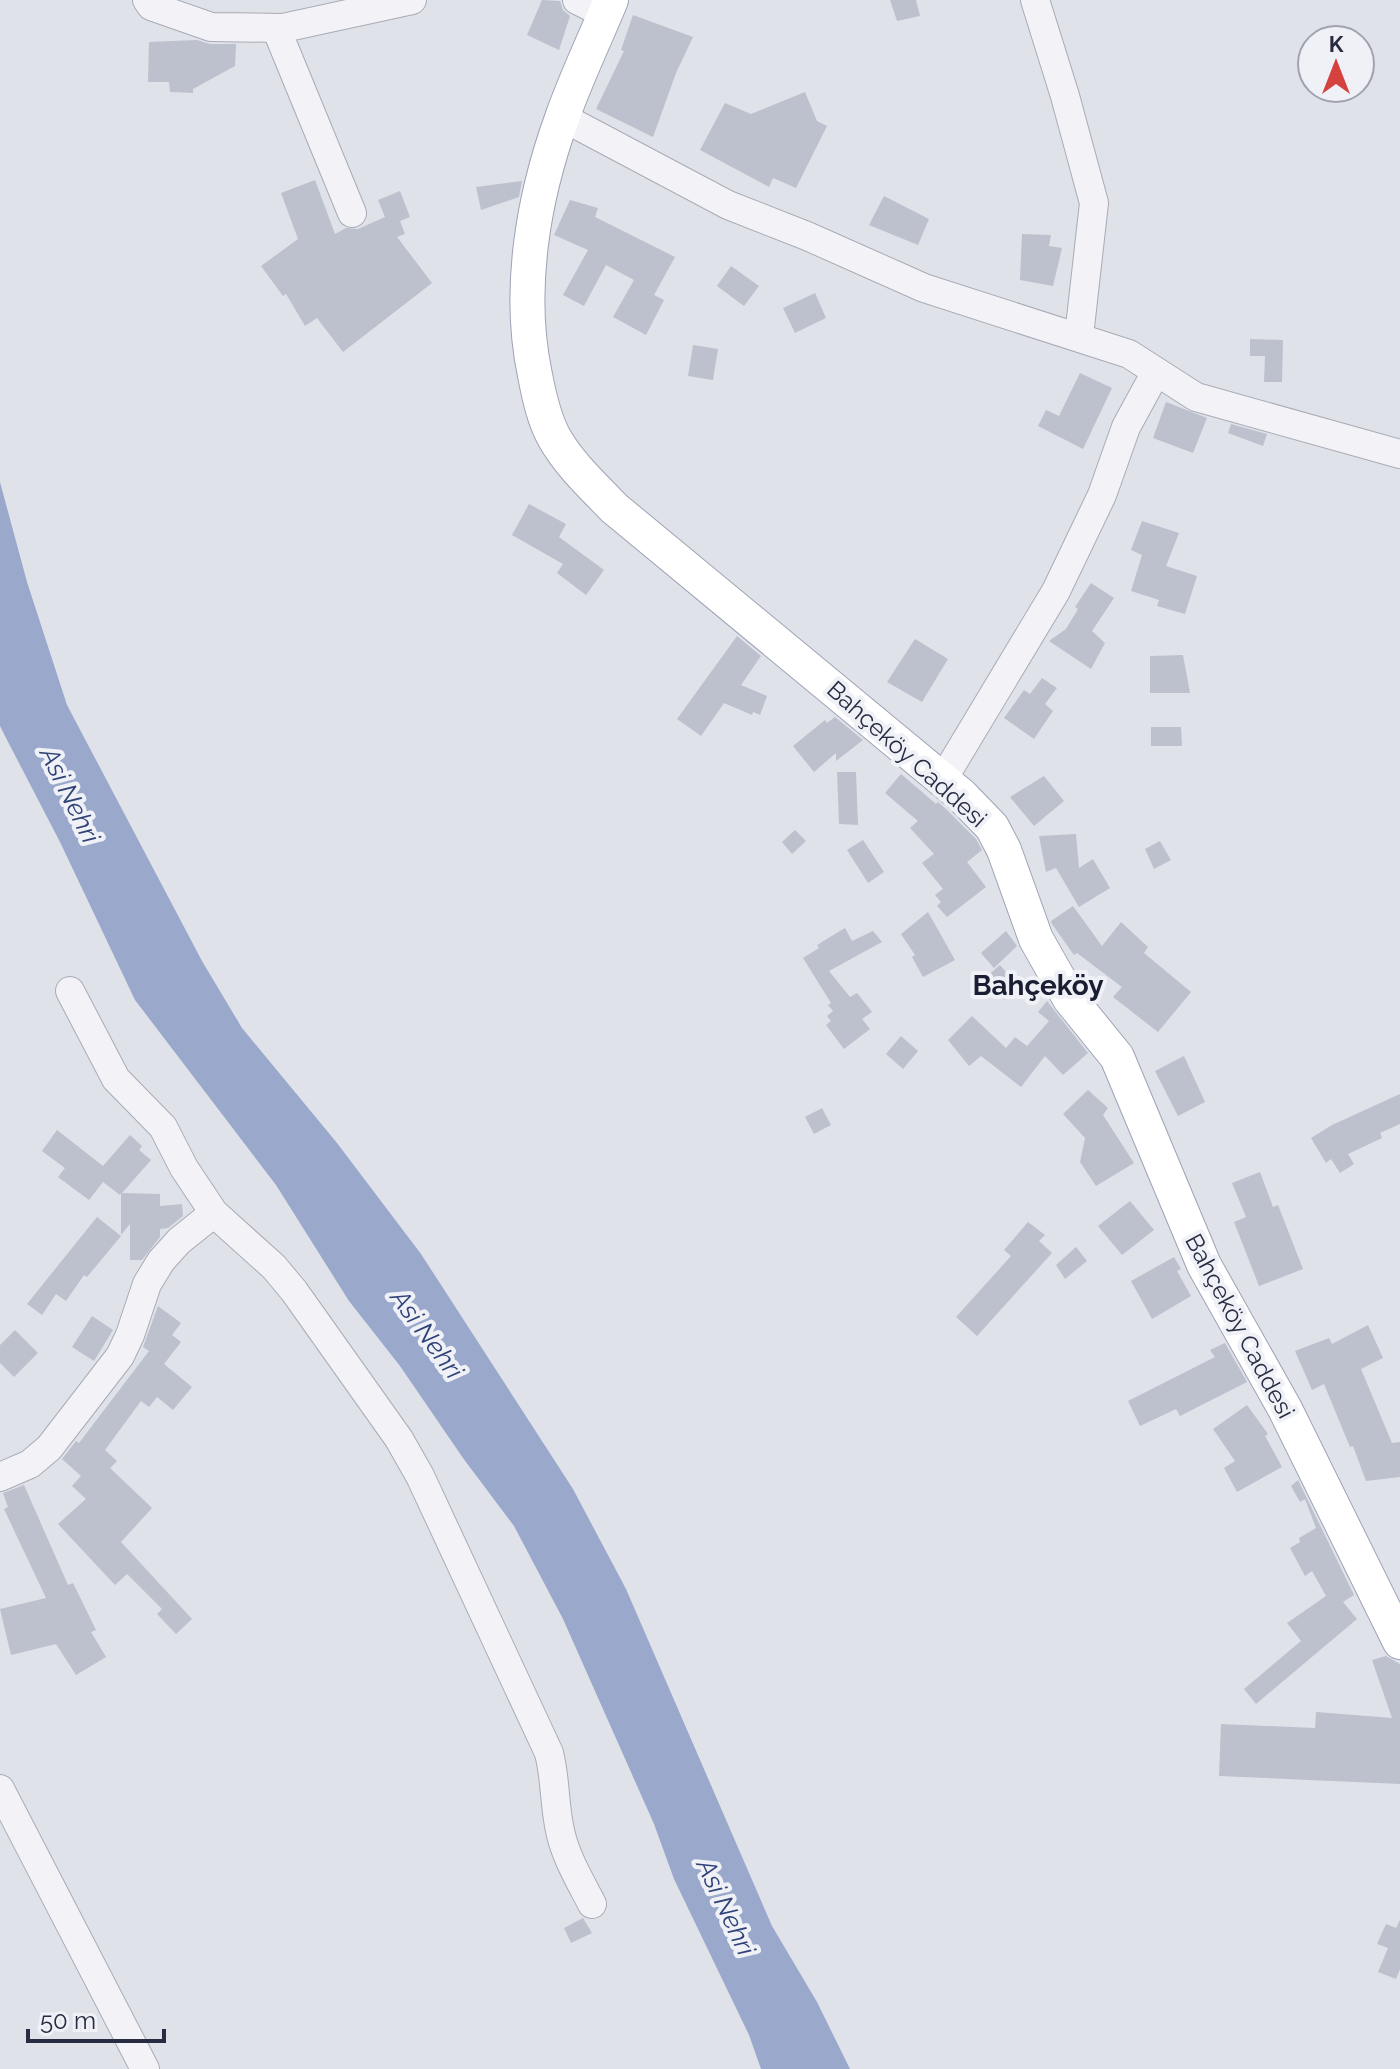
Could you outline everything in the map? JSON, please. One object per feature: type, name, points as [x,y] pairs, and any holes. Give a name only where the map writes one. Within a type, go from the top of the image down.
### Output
[{"type":"main road","name":"Bahçeköy Caddesi","points":[[598,5],[549,159],[529,261],[526,313],[530,355],[540,402],[554,438],[579,472],[614,508],[943,779],[992,827],[1004,850],[1042,950],[1070,999],[1117,1057],[1204,1265],[1285,1409],[1400,1642]]},
{"type":"street","points":[[147,0],[151,6],[211,27],[276,28],[412,0]]},
{"type":"street","points":[[1035,0],[1094,203],[1079,336]]},
{"type":"street","points":[[276,28],[352,213]]},
{"type":"street","points":[[562,117],[728,205],[924,288],[1129,354],[1196,397],[1400,454]]},
{"type":"street","points":[[943,779],[1056,591],[1102,495],[1126,427],[1156,372]]},
{"type":"street","points":[[70,991],[116,1079],[163,1127],[184,1168],[214,1213],[274,1267],[294,1291],[399,1439],[420,1476],[549,1753],[566,1853],[592,1904]]},
{"type":"street","points":[[0,1477],[30,1464],[49,1448],[120,1356],[147,1284],[161,1261],[179,1241],[214,1213]]},
{"type":"street","points":[[0,1789],[145,2069]]},
{"type":"water","name":"Asi Nehri","points":[[0,482],[27,582],[67,705],[202,961],[242,1028],[337,1143],[421,1254],[573,1489],[626,1589],[772,1926],[817,2002],[850,2069],[761,2069],[749,2035],[674,1879],[654,1824],[563,1619],[514,1526],[400,1366],[349,1301],[276,1185],[135,1000],[60,842],[0,726]]},
{"type":"building","points":[[542,0],[560,1],[563,10],[570,16],[559,50],[527,35]]},
{"type":"building","points":[[890,0],[916,0],[920,16],[897,21]]},
{"type":"building","points":[[633,15],[693,37],[676,73],[653,137],[596,109],[624,51],[621,50]]},
{"type":"building","points":[[197,40],[210,44],[236,44],[235,66],[193,89],[193,93],[170,92],[169,82],[148,82],[149,42]]},
{"type":"building","points":[[805,92],[817,121],[827,126],[796,188],[773,178],[769,187],[700,150],[725,103],[751,114]]},
{"type":"building","points":[[315,180],[335,234],[346,228],[358,229],[385,217],[378,200],[400,191],[410,217],[400,221],[405,234],[397,237],[432,283],[343,352],[317,318],[305,326],[286,294],[283,296],[261,266],[298,239],[281,193]]},
{"type":"building","points":[[522,181],[519,197],[481,210],[476,187]]},
{"type":"building","points":[[884,196],[929,219],[918,245],[869,225]]},
{"type":"building","points":[[570,200],[598,208],[595,217],[675,257],[654,295],[664,300],[646,335],[613,317],[634,280],[606,265],[584,306],[563,295],[588,250],[554,235]]},
{"type":"building","points":[[1022,234],[1051,235],[1049,246],[1062,248],[1053,286],[1020,280]]},
{"type":"building","points":[[731,266],[759,286],[744,306],[717,286]]},
{"type":"building","points":[[815,293],[826,318],[795,333],[783,308]]},
{"type":"building","points":[[1250,339],[1283,340],[1282,382],[1264,382],[1265,356],[1250,356]]},
{"type":"building","points":[[693,345],[718,349],[713,380],[688,376]]},
{"type":"building","points":[[1080,373],[1112,388],[1083,449],[1038,426],[1046,410],[1059,416]]},
{"type":"building","points":[[1166,402],[1207,418],[1193,453],[1153,438]]},
{"type":"building","points":[[1231,424],[1267,434],[1263,446],[1228,433]]},
{"type":"building","points":[[529,504],[566,524],[559,537],[604,570],[586,595],[557,573],[563,564],[512,535]]},
{"type":"building","points":[[1142,521],[1179,533],[1166,566],[1197,576],[1185,614],[1157,606],[1159,600],[1131,591],[1142,555],[1131,550]]},
{"type":"building","points":[[1091,583],[1114,598],[1092,631],[1105,643],[1091,669],[1049,641],[1066,629],[1078,609],[1075,607]]},
{"type":"building","points":[[737,636],[761,656],[741,685],[767,696],[760,715],[753,712],[752,715],[724,703],[701,736],[677,719]]},
{"type":"building","points":[[915,639],[948,659],[922,702],[887,682]]},
{"type":"building","points":[[1183,655],[1190,693],[1150,693],[1150,656]]},
{"type":"building","points":[[1042,678],[1057,688],[1045,704],[1053,711],[1034,739],[1004,718],[1024,690],[1030,694]]},
{"type":"building","points":[[835,717],[863,740],[836,761],[836,753],[814,772],[793,746],[825,720],[827,723]]},
{"type":"building","points":[[1151,727],[1181,727],[1182,746],[1151,746]]},
{"type":"building","points":[[837,772],[856,772],[858,825],[839,824]]},
{"type":"building","points":[[901,774],[947,810],[976,839],[982,850],[967,862],[986,887],[947,917],[937,906],[941,902],[935,895],[943,889],[922,863],[934,854],[910,828],[918,821],[885,793]]},
{"type":"building","points":[[1044,776],[1064,801],[1034,826],[1010,797]]},
{"type":"building","points":[[795,830],[806,841],[792,854],[782,842]]},
{"type":"building","points":[[1076,834],[1079,868],[1093,859],[1110,888],[1079,907],[1056,868],[1046,872],[1039,836]]},
{"type":"building","points":[[863,840],[884,872],[868,883],[847,850]]},
{"type":"building","points":[[1160,841],[1171,860],[1154,869],[1145,849]]},
{"type":"building","points":[[1073,906],[1102,946],[1121,922],[1148,947],[1144,953],[1191,992],[1158,1032],[1113,997],[1122,987],[1077,953],[1074,955],[1052,924],[1051,921]]},
{"type":"building","points":[[928,912],[955,960],[923,977],[912,957],[915,955],[901,934]]},
{"type":"building","points":[[845,928],[852,941],[873,931],[882,942],[829,971],[850,997],[857,993],[872,1012],[862,1019],[870,1029],[844,1049],[826,1025],[831,1021],[827,1016],[833,1011],[828,1005],[831,1003],[803,958],[819,948],[817,945]]},
{"type":"building","points":[[1006,931],[1017,946],[994,968],[981,953]]},
{"type":"building","points":[[1000,965],[1019,987],[1004,1000],[985,978]]},
{"type":"building","points":[[1047,1001],[1088,1053],[1063,1075],[1045,1056],[1021,1087],[981,1056],[969,1066],[948,1040],[972,1016],[1006,1048],[1015,1037],[1027,1046],[1049,1021],[1038,1012]]},
{"type":"building","points":[[901,1036],[918,1051],[903,1069],[886,1054]]},
{"type":"building","points":[[1184,1056],[1205,1102],[1178,1116],[1155,1071]]},
{"type":"building","points":[[1088,1090],[1108,1108],[1103,1115],[1134,1163],[1096,1186],[1080,1162],[1085,1138],[1063,1114]]},
{"type":"building","points":[[1400,1094],[1400,1124],[1380,1133],[1382,1138],[1348,1154],[1354,1164],[1340,1173],[1331,1159],[1326,1163],[1311,1138]]},
{"type":"building","points":[[822,1108],[831,1125],[814,1134],[805,1117]]},
{"type":"building","points":[[57,1130],[103,1166],[130,1135],[142,1146],[139,1150],[151,1160],[122,1193],[160,1194],[160,1206],[182,1204],[183,1216],[168,1228],[160,1229],[160,1237],[142,1260],[130,1260],[130,1224],[121,1235],[121,1193],[103,1182],[89,1200],[58,1177],[65,1168],[42,1151]]},
{"type":"building","points":[[1260,1172],[1273,1207],[1278,1205],[1303,1269],[1259,1286],[1234,1222],[1246,1217],[1232,1183]]},
{"type":"building","points":[[1130,1201],[1154,1230],[1122,1255],[1098,1226]]},
{"type":"building","points":[[97,1217],[121,1236],[87,1277],[84,1275],[66,1301],[56,1294],[42,1315],[27,1304]]},
{"type":"building","points":[[1028,1222],[1045,1235],[1039,1241],[1052,1253],[977,1336],[956,1317],[1011,1256],[1004,1250]]},
{"type":"building","points":[[1076,1247],[1087,1261],[1065,1279],[1056,1265]]},
{"type":"building","points":[[1174,1257],[1181,1269],[1177,1271],[1191,1296],[1152,1319],[1131,1281]]},
{"type":"building","points":[[158,1306],[181,1323],[172,1335],[181,1342],[164,1364],[192,1387],[173,1410],[157,1397],[149,1407],[141,1401],[105,1450],[117,1461],[110,1468],[152,1508],[121,1542],[192,1619],[176,1634],[157,1614],[162,1609],[127,1574],[115,1585],[58,1524],[86,1499],[72,1486],[81,1476],[62,1459],[76,1441],[79,1443],[149,1351],[143,1347]]},
{"type":"building","points":[[92,1316],[113,1330],[94,1361],[72,1347]]},
{"type":"building","points":[[1368,1325],[1383,1358],[1361,1369],[1392,1443],[1400,1442],[1400,1477],[1366,1481],[1324,1384],[1312,1390],[1295,1351],[1329,1338],[1332,1344]]},
{"type":"building","points":[[15,1330],[38,1353],[14,1377],[0,1363],[0,1345]]},
{"type":"building","points":[[1225,1343],[1247,1382],[1180,1416],[1176,1409],[1140,1426],[1128,1401],[1215,1357],[1210,1350]]},
{"type":"building","points":[[1247,1405],[1268,1434],[1265,1436],[1282,1467],[1237,1492],[1224,1468],[1235,1461],[1213,1429]]},
{"type":"building","points":[[1298,1480],[1354,1595],[1343,1602],[1357,1619],[1256,1704],[1244,1689],[1301,1641],[1287,1623],[1326,1596],[1312,1571],[1305,1576],[1290,1548],[1300,1542],[1299,1538],[1316,1528],[1305,1499],[1300,1502],[1291,1486]]},
{"type":"building","points":[[24,1485],[68,1585],[73,1583],[96,1630],[91,1632],[106,1657],[76,1675],[56,1644],[11,1655],[0,1609],[46,1598],[4,1509],[8,1507],[3,1493]]},
{"type":"building","points":[[1386,1656],[1400,1664],[1400,1784],[1219,1776],[1221,1724],[1315,1728],[1316,1712],[1392,1718],[1372,1660]]},
{"type":"building","points":[[583,1918],[592,1933],[571,1943],[564,1928]]},
{"type":"building","points":[[1400,1920],[1400,1969],[1396,1979],[1378,1972],[1388,1948],[1377,1944],[1386,1924],[1396,1928]]},
{"type":"district","name":"Bahçeköy","points":[[1038,985]]}]
